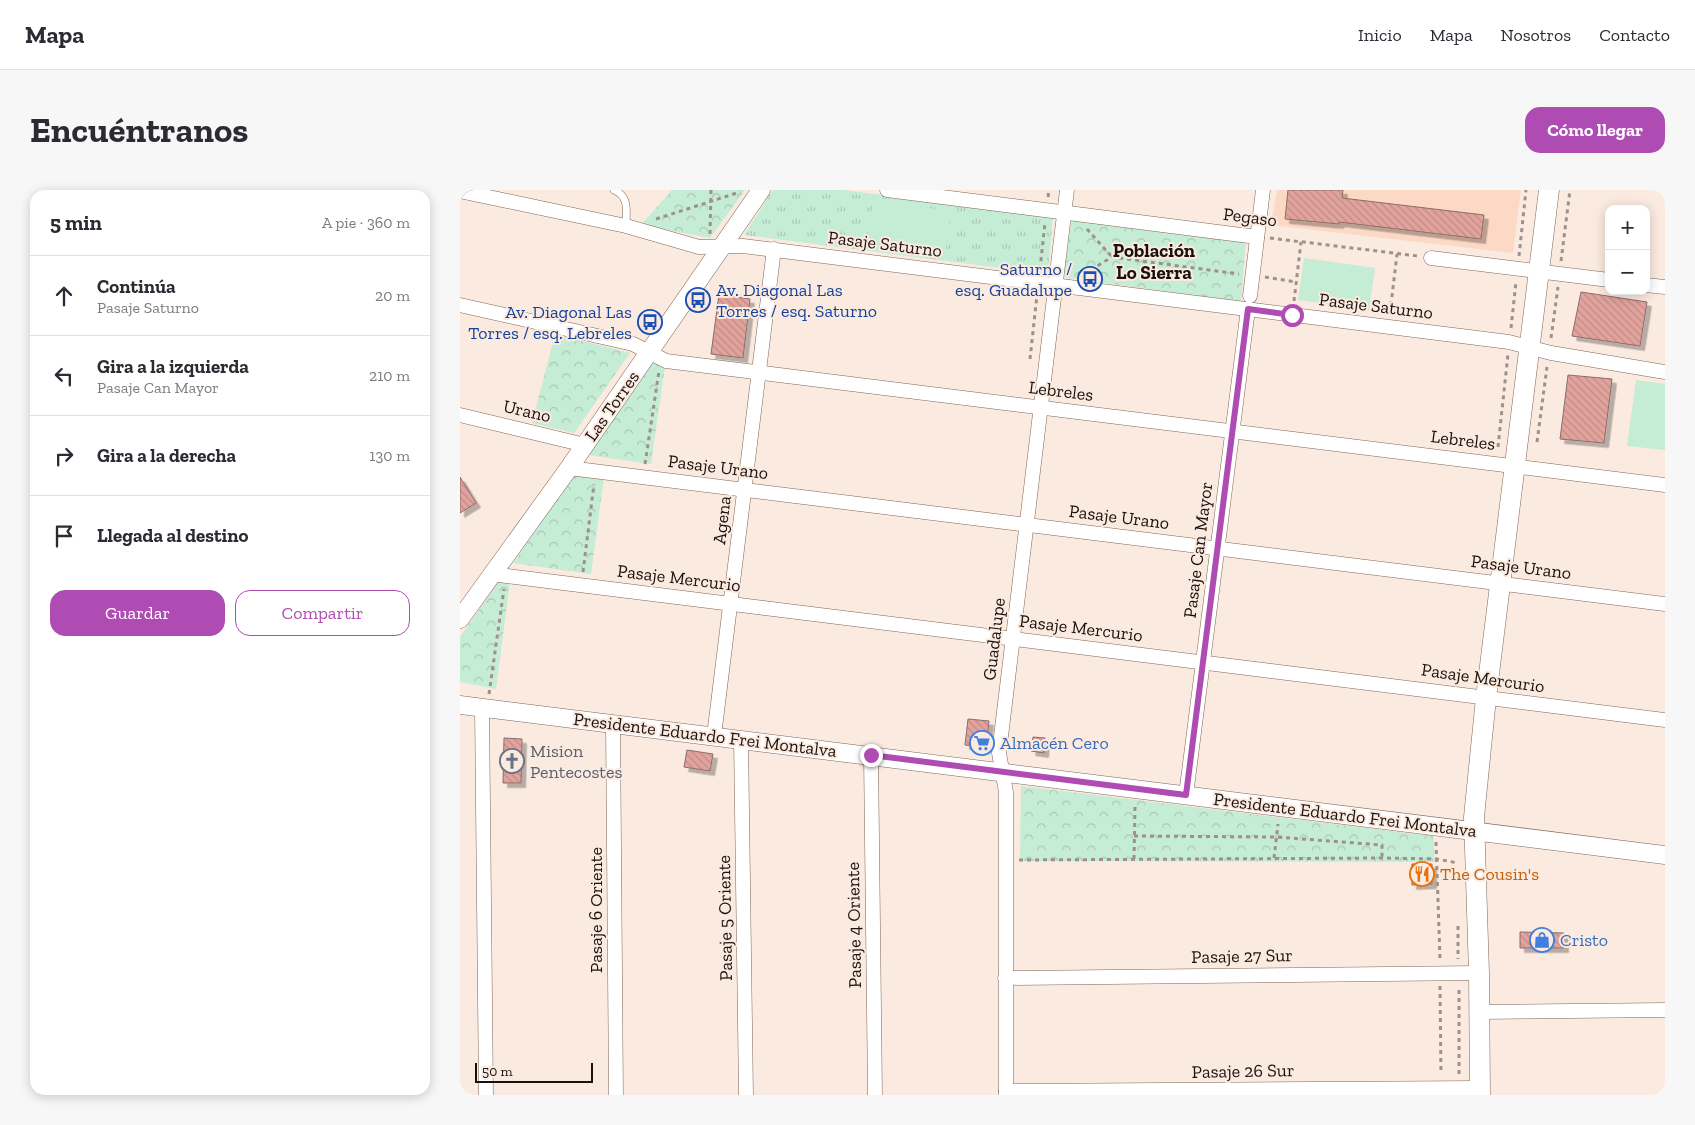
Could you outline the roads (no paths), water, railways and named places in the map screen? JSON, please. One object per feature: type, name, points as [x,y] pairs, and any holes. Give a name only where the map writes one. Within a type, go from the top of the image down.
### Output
[{"type":"main road","points":[[1480,1091],[1480,972],[1474,831],[1486,698],[1549,190]]},
{"type":"street","name":"Las Torres","points":[[460,619],[499,575],[585,445],[655,356],[717,247],[762,190]]},
{"type":"street","name":"Pegaso","points":[[888,190],[1257,236]]},
{"type":"street","name":"Guadalupe","points":[[1006,1093],[1005,978],[1011,860],[1006,792],[999,753],[1040,407],[1061,285],[1070,213],[1067,190]]},
{"type":"street","name":"Pasaje Can Mayor","points":[[1186,795],[1263,190]]},
{"type":"street","name":"Pasaje Saturno","points":[[460,191],[629,227],[699,247],[743,246],[774,249],[1061,285],[1249,302],[1292,315],[1509,342],[1529,348],[1610,364],[1665,372]]},
{"type":"street","name":"Agena","points":[[714,736],[774,249]]},
{"type":"street","points":[[1431,258],[1605,280]]},
{"type":"street","points":[[1650,285],[1665,287]]},
{"type":"street","name":"Lebreles","points":[[460,305],[633,344],[655,356],[759,372],[1665,485]]},
{"type":"street","name":"Urano","points":[[460,415],[585,445]]},
{"type":"street","name":"Pasaje Urano","points":[[569,468],[1665,604]]},
{"type":"street","name":"Pasaje Mercurio","points":[[499,575],[1665,720]]},
{"type":"street","name":"Presidente Eduardo Frei Montalva","points":[[460,705],[1665,855]]},
{"type":"street","points":[[484,708],[486,1095]]},
{"type":"street","name":"Pasaje 6 Oriente","points":[[613,724],[616,1095]]},
{"type":"street","name":"Pasaje 5 Oriente","points":[[742,740],[746,1095]]},
{"type":"street","name":"Pasaje 4 Oriente","points":[[871,755],[875,1095]]},
{"type":"street","name":"Pasaje 27 Sur","points":[[1005,978],[1480,972]]},
{"type":"street","points":[[1480,1012],[1665,1010]]},
{"type":"street","name":"Pasaje 26 Sur","points":[[1006,1093],[1480,1091]]},
{"type":"lane","points":[[614,190],[621,194],[627,202],[629,227]]},
{"type":"place","name":"Saturno / esq. Guadalupe","points":[[1090,279]]},
{"type":"place","name":"Av. Diagonal Las Torres / esq. Saturno","points":[[698,300]]},
{"type":"place","name":"Av. Diagonal Las Torres / esq. Lebreles","points":[[650,322]]},
{"type":"place","name":"Almacén Cero","points":[[982,743]]},
{"type":"place","name":"Mision Pentecostes","points":[[512,761]]},
{"type":"place","name":"The Cousin's","points":[[1422,874]]},
{"type":"place","name":"Cristo","points":[[1542,940]]},
{"type":"district","name":"Población Lo Sierra","points":[[1154,261]]}]
